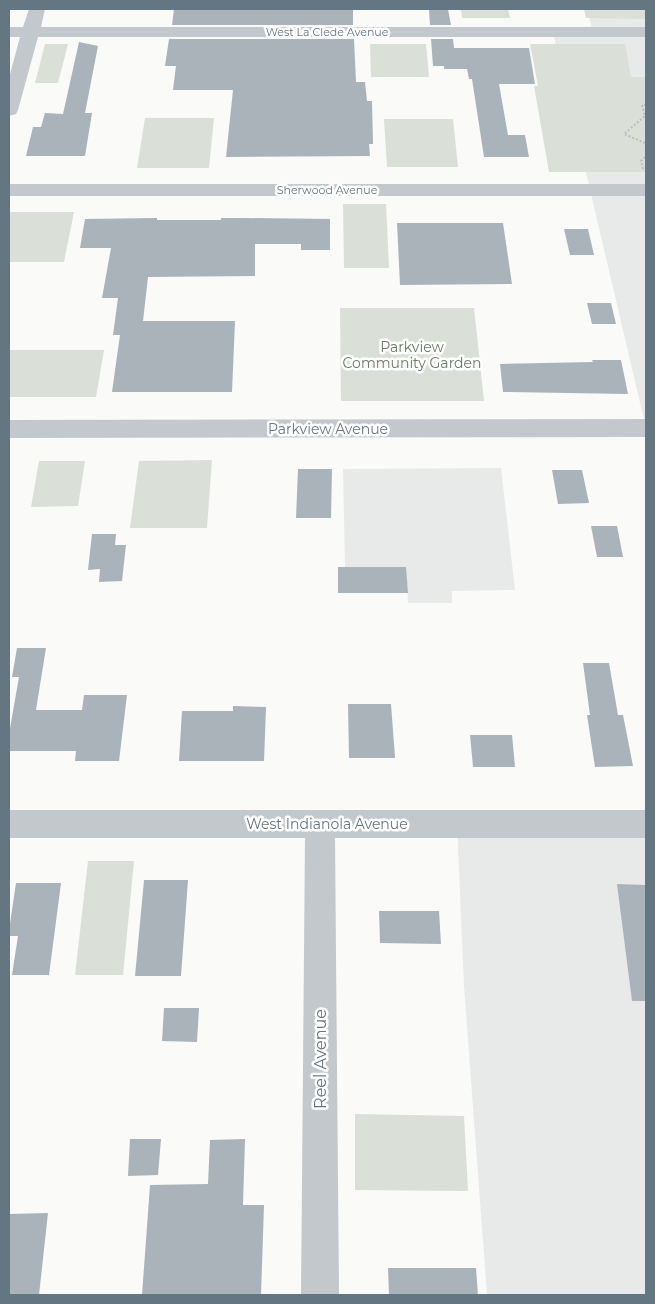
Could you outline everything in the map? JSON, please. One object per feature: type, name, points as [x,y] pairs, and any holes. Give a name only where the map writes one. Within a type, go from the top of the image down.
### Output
[{"type":"street","points":[[9,110],[37,9]]},
{"type":"street","name":"West La Clede Avenue","points":[[9,32],[646,32]]},
{"type":"street","name":"Sherwood Avenue","points":[[9,190],[646,190]]},
{"type":"street","name":"Parkview Avenue","points":[[9,429],[646,428]]},
{"type":"street","name":"West Indianola Avenue","points":[[9,824],[646,824]]},
{"type":"street","name":"Reel Avenue","points":[[320,824],[320,1295]]},
{"type":"path","points":[[646,105],[642,105],[645,116],[624,134],[645,143],[646,147]]},
{"type":"shaded area","points":[[587,9],[646,9],[646,428],[553,32],[593,32]]},
{"type":"shaded area","points":[[501,468],[515,590],[452,591],[452,603],[408,603],[406,567],[345,567],[343,469]]},
{"type":"shaded area","points":[[457,824],[646,824],[646,1295],[487,1295],[464,986]]},
{"type":"green space","points":[[461,9],[508,9],[510,18],[462,18]]},
{"type":"green space","points":[[584,9],[646,9],[646,19],[586,18]]},
{"type":"green space","points":[[45,44],[68,44],[58,83],[35,83]]},
{"type":"green space","points":[[370,44],[426,44],[429,77],[371,77]]},
{"type":"green space","points":[[530,44],[625,44],[631,77],[646,77],[646,172],[549,172],[534,86],[538,86]]},
{"type":"green space","points":[[145,118],[214,118],[209,168],[137,168]]},
{"type":"green space","points":[[384,119],[453,119],[458,167],[387,167]]},
{"type":"green space","points":[[343,204],[386,204],[389,268],[344,268]]},
{"type":"green space","points":[[9,212],[74,212],[64,262],[9,262]]},
{"type":"green space","name":"Parkview Community Garden","points":[[340,308],[474,308],[484,401],[341,401]]},
{"type":"green space","points":[[9,350],[104,350],[96,397],[9,397]]},
{"type":"green space","points":[[212,460],[207,528],[130,528],[139,461]]},
{"type":"green space","points":[[39,461],[85,461],[78,506],[31,507]]},
{"type":"green space","points":[[88,861],[134,861],[123,975],[75,975]]},
{"type":"green space","points":[[355,1114],[464,1116],[468,1191],[355,1190]]},
{"type":"building","points":[[174,9],[353,9],[353,25],[172,25]]},
{"type":"building","points":[[429,9],[448,9],[451,25],[430,25]]},
{"type":"building","points":[[169,39],[354,39],[356,82],[365,82],[367,101],[372,101],[373,144],[369,144],[370,156],[226,157],[233,90],[173,90],[176,66],[165,66]]},
{"type":"building","points":[[431,39],[453,39],[454,48],[529,48],[535,84],[499,84],[508,135],[525,135],[529,157],[484,157],[472,79],[469,79],[467,69],[444,69],[444,66],[433,66]]},
{"type":"building","points":[[79,42],[98,46],[85,113],[92,113],[85,156],[26,156],[33,127],[41,127],[45,113],[63,114]]},
{"type":"building","points":[[157,218],[157,220],[221,220],[221,218],[330,219],[330,250],[301,250],[301,244],[255,244],[255,276],[148,277],[143,321],[235,321],[232,392],[112,392],[120,335],[113,335],[118,298],[102,298],[111,248],[80,248],[85,219]]},
{"type":"building","points":[[397,223],[503,223],[512,284],[400,285]]},
{"type":"building","points":[[564,229],[588,229],[594,255],[570,255]]},
{"type":"building","points":[[587,303],[611,303],[616,324],[592,324]]},
{"type":"building","points":[[592,360],[621,360],[628,394],[503,392],[500,364],[593,362]]},
{"type":"building","points":[[298,469],[332,469],[331,518],[296,518]]},
{"type":"building","points":[[552,470],[582,470],[589,503],[558,504]]},
{"type":"building","points":[[591,526],[617,526],[623,557],[597,557]]},
{"type":"building","points":[[92,534],[116,534],[115,545],[126,545],[122,581],[99,582],[100,569],[88,570]]},
{"type":"building","points":[[338,567],[406,567],[408,593],[338,593]]},
{"type":"building","points":[[17,648],[46,648],[36,710],[82,710],[84,695],[127,695],[119,761],[75,761],[76,751],[9,751],[9,734],[19,677],[12,677]]},
{"type":"building","points":[[583,663],[609,663],[618,715],[623,715],[633,766],[595,767],[587,715],[590,715]]},
{"type":"building","points":[[348,704],[391,704],[395,758],[349,758]]},
{"type":"building","points":[[233,706],[266,707],[264,761],[179,761],[182,711],[233,711]]},
{"type":"building","points":[[470,735],[512,735],[515,767],[473,767]]},
{"type":"building","points":[[144,880],[188,880],[181,976],[135,976]]},
{"type":"building","points":[[16,883],[61,883],[49,975],[12,975],[18,936],[9,936],[9,930]]},
{"type":"building","points":[[617,884],[646,885],[646,1001],[632,1001]]},
{"type":"building","points":[[379,911],[439,911],[441,944],[380,943]]},
{"type":"building","points":[[164,1008],[199,1008],[197,1042],[162,1041]]},
{"type":"building","points":[[130,1139],[161,1139],[158,1175],[128,1176]]},
{"type":"building","points":[[245,1139],[243,1205],[264,1205],[261,1295],[142,1295],[150,1185],[208,1184],[210,1140]]},
{"type":"building","points":[[48,1213],[39,1295],[9,1295],[9,1214]]},
{"type":"building","points":[[388,1268],[476,1268],[478,1295],[389,1295]]}]
